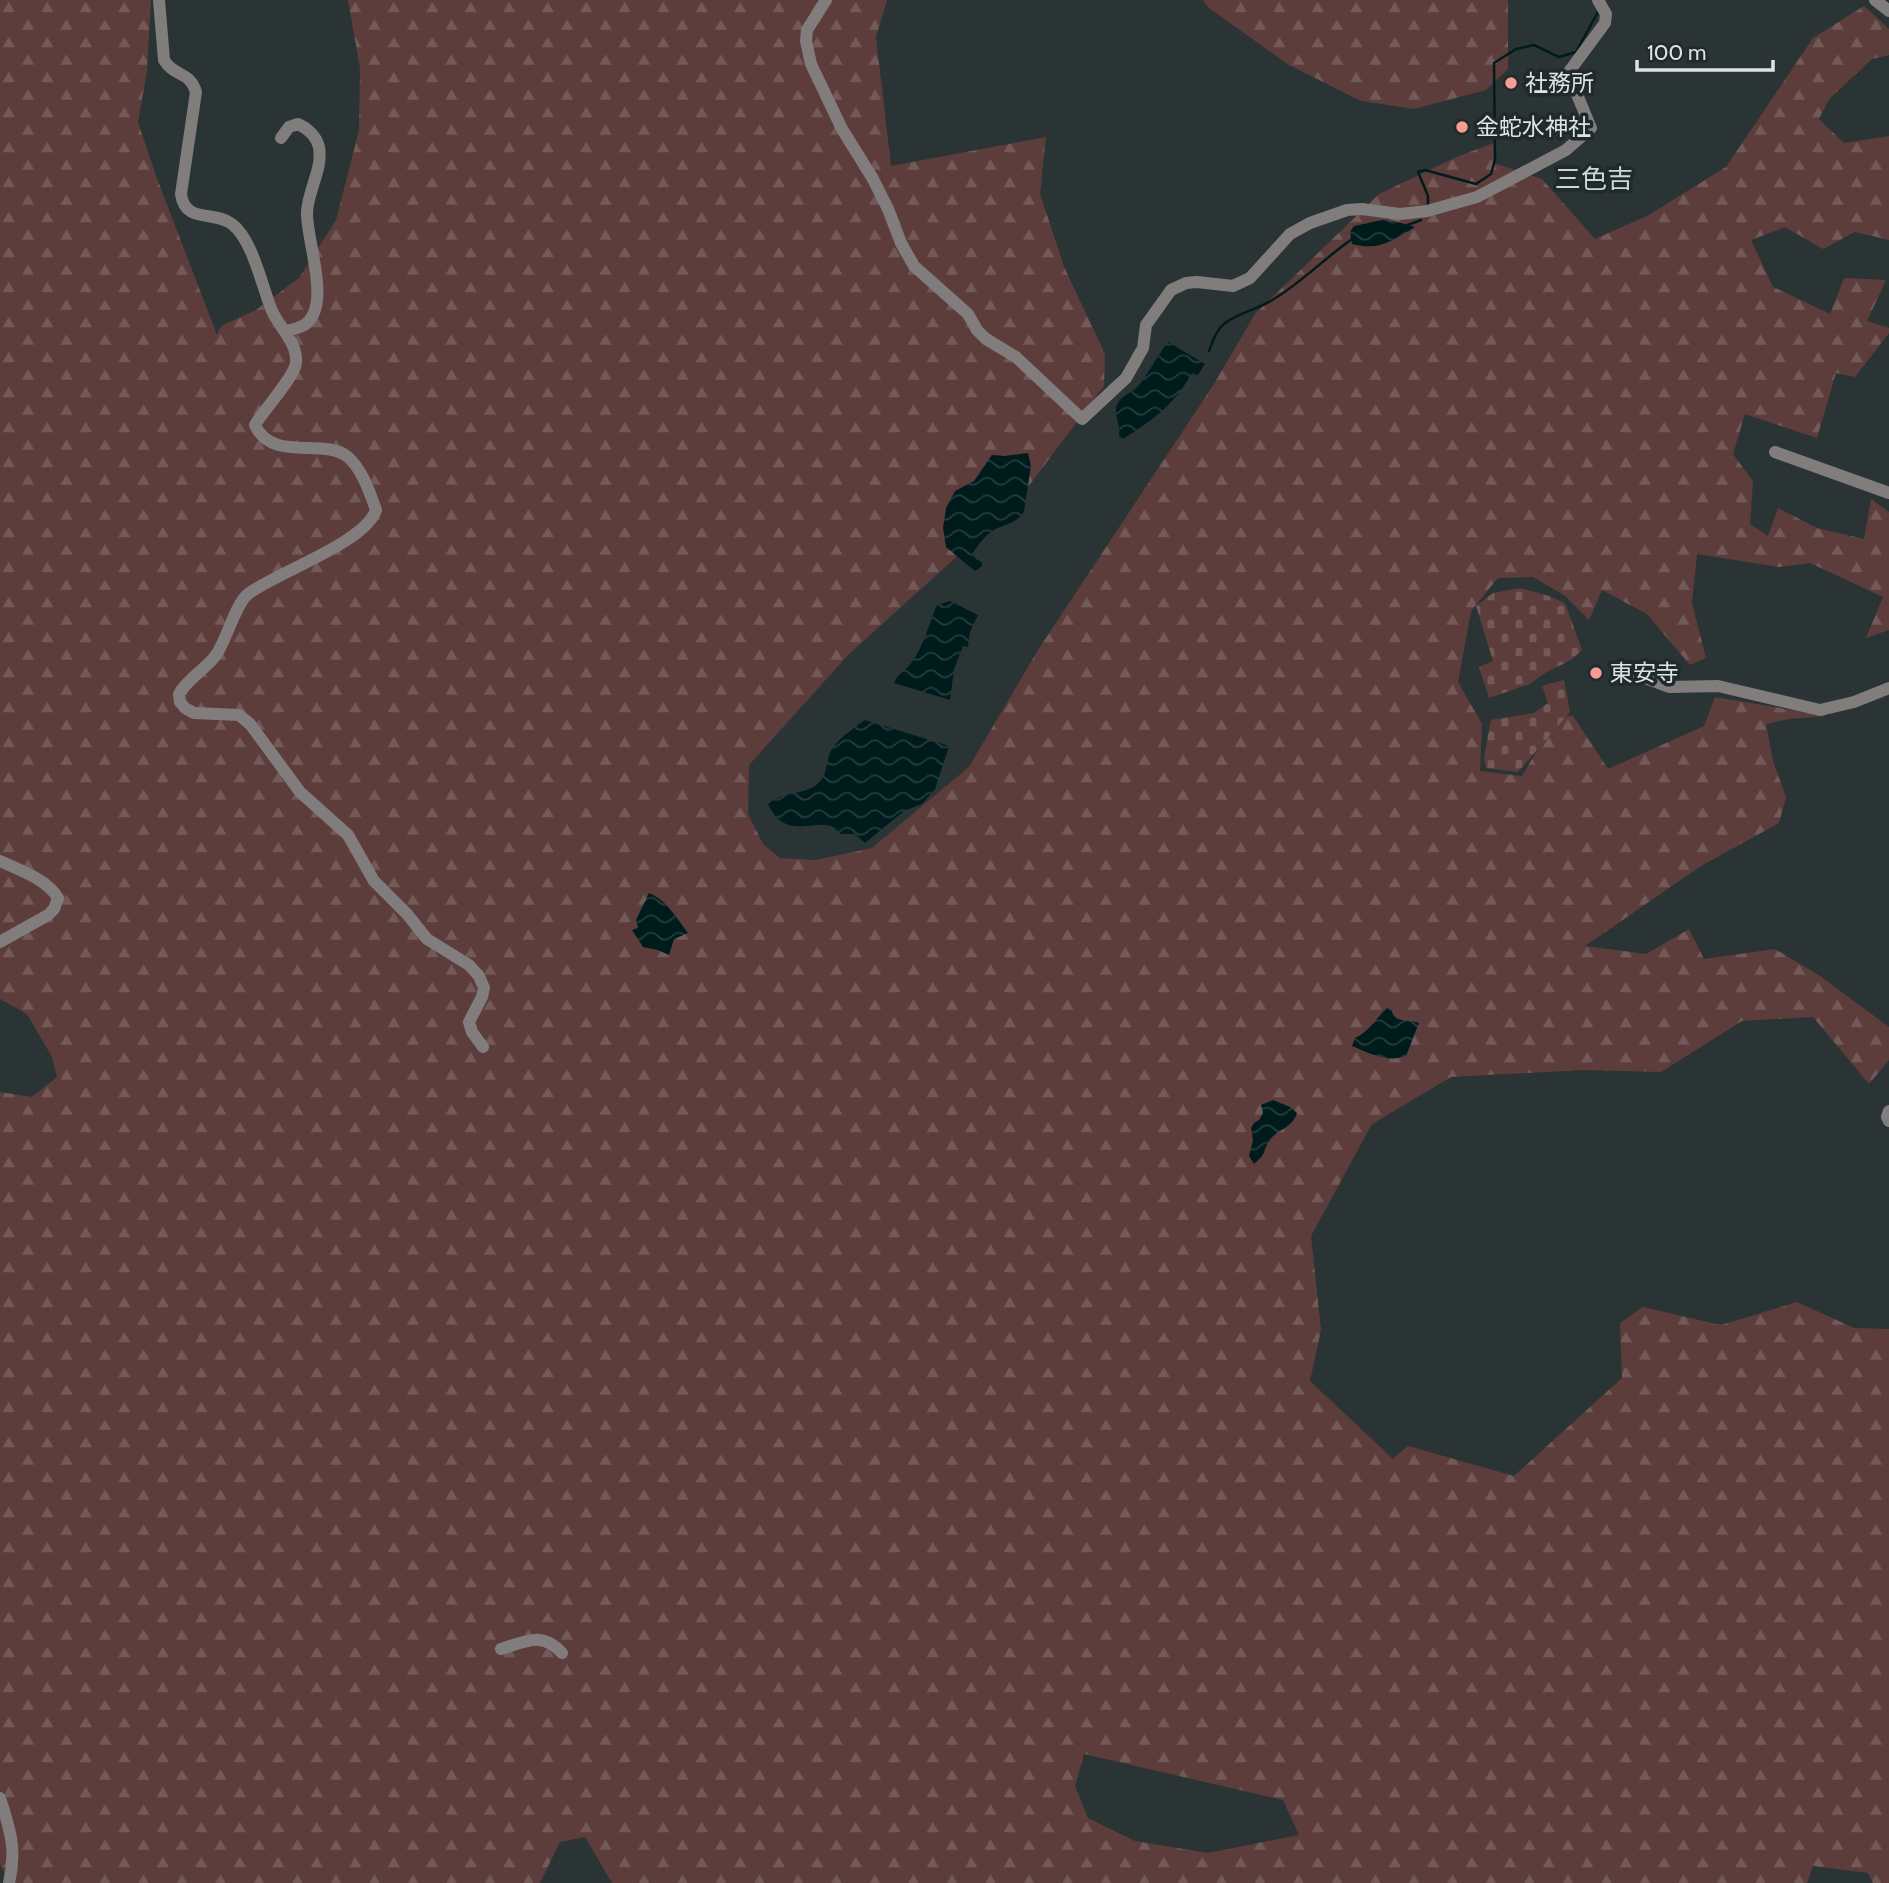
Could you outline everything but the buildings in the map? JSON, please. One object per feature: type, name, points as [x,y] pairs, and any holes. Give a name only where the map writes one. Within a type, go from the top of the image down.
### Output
[{"type":"street","points":[[159,0],[164,60],[169,68],[189,78],[196,92],[182,202],[185,209],[229,222],[234,226],[253,260],[272,311],[279,325],[286,331],[297,362],[281,391],[266,407],[255,425],[257,430],[271,441],[287,448],[330,450],[350,459],[372,498],[375,514],[368,524],[341,543],[265,582],[245,596],[217,654],[207,667],[183,686],[179,694],[180,702],[194,713],[239,715],[250,724],[300,792],[348,835],[374,881],[407,914],[427,939],[469,965],[479,976],[484,988],[469,1022],[472,1032],[483,1047]]},
{"type":"street","points":[[826,0],[807,30],[806,41],[811,64],[842,130],[873,179],[914,266],[968,314],[986,339],[1016,357],[1082,419],[1126,378],[1143,348],[1146,325],[1171,290],[1186,283],[1197,282],[1233,286],[1250,278],[1290,234],[1334,214],[1362,209],[1400,214],[1465,201],[1514,180],[1566,150],[1591,128],[1568,73],[1605,23],[1606,14],[1598,0]]},
{"type":"street","points":[[1875,0],[1889,11]]},
{"type":"street","points":[[281,138],[289,127],[298,124],[308,128],[318,146],[320,157],[307,212],[318,280],[315,305],[305,325],[286,331]]},
{"type":"street","points":[[1775,452],[1889,493]]},
{"type":"street","points":[[1621,669],[1669,687],[1718,686],[1820,710],[1854,702],[1889,688]]},
{"type":"street","points":[[0,861],[34,877],[56,893],[58,898],[54,909],[48,915],[0,942]]},
{"type":"street","points":[[1889,1111],[1889,1121]]},
{"type":"street","points":[[501,1649],[535,1639],[553,1644],[562,1653]]},
{"type":"street","points":[[0,1798],[12,1836],[14,1854],[9,1883]]},
{"type":"green space","points":[[0,0],[151,0],[147,71],[138,122],[217,335],[221,326],[256,310],[299,278],[336,220],[359,130],[360,68],[348,0],[887,0],[876,37],[891,166],[1046,137],[1040,194],[1065,269],[1105,354],[1104,386],[1015,504],[849,654],[749,765],[748,814],[763,844],[780,858],[816,860],[872,848],[969,767],[1038,650],[1214,384],[1255,314],[1379,194],[1459,156],[1494,143],[1494,163],[1542,179],[1595,239],[1649,215],[1726,167],[1813,38],[1864,6],[1889,29],[1889,55],[1872,59],[1829,99],[1819,119],[1844,143],[1889,136],[1889,240],[1855,232],[1823,249],[1785,227],[1751,240],[1773,287],[1830,314],[1844,278],[1886,280],[1867,321],[1889,328],[1889,333],[1855,377],[1836,373],[1817,438],[1745,414],[1733,454],[1753,481],[1750,524],[1768,536],[1778,508],[1817,528],[1864,539],[1871,499],[1889,512],[1889,630],[1866,638],[1883,597],[1810,563],[1779,567],[1697,554],[1692,603],[1706,658],[1690,665],[1647,614],[1602,590],[1589,620],[1564,595],[1533,577],[1498,578],[1471,611],[1458,682],[1482,724],[1480,771],[1522,776],[1557,717],[1573,716],[1608,769],[1704,726],[1715,697],[1809,713],[1826,713],[1826,716],[1766,724],[1773,761],[1786,797],[1779,823],[1701,866],[1585,946],[1646,954],[1689,929],[1704,959],[1775,949],[1820,976],[1889,1027],[1889,1060],[1869,1084],[1813,1017],[1742,1021],[1661,1072],[1583,1070],[1451,1077],[1372,1124],[1311,1236],[1321,1330],[1310,1381],[1393,1459],[1408,1446],[1514,1476],[1622,1378],[1620,1323],[1643,1307],[1721,1325],[1797,1302],[1854,1328],[1889,1329],[1889,1883],[1873,1883],[1868,1873],[1813,1866],[1807,1883],[612,1883],[585,1837],[560,1842],[540,1883],[9,1883],[0,1864],[0,1092],[32,1097],[57,1077],[52,1057],[27,1014],[0,999]],"holes":[[[1084,1754],[1283,1800],[1299,1835],[1208,1853],[1135,1841],[1088,1818],[1075,1786]]]},
{"type":"green space","points":[[1203,0],[1508,0],[1508,69],[1486,90],[1414,109],[1361,101],[1289,65],[1209,8]]},
{"type":"green space","points":[[1520,588],[1565,603],[1582,650],[1571,660],[1530,684],[1489,698],[1479,667],[1493,661],[1476,606],[1493,593]]},
{"type":"green space","points":[[1564,680],[1570,712],[1518,772],[1486,768],[1484,757],[1491,720],[1534,713],[1548,703],[1542,686]]},
{"type":"water","points":[[1382,220],[1415,227],[1378,245],[1352,244],[1350,232],[1354,226]]},
{"type":"water","points":[[1168,342],[1205,364],[1198,375],[1192,373],[1162,411],[1123,439],[1119,436],[1116,408],[1123,397],[1139,385]]},
{"type":"water","points":[[1028,453],[1031,466],[1024,511],[1013,522],[995,529],[981,542],[972,554],[982,562],[982,567],[976,572],[946,547],[943,528],[946,508],[955,491],[974,481],[992,455]]},
{"type":"water","points":[[950,601],[978,615],[970,632],[968,647],[963,646],[954,669],[950,700],[894,683],[916,655],[937,605]]},
{"type":"water","points":[[865,720],[949,746],[935,789],[922,804],[904,811],[865,843],[855,834],[840,834],[833,827],[796,826],[786,824],[776,817],[768,804],[816,785],[823,777],[835,745]]},
{"type":"water","points":[[649,893],[666,905],[688,933],[674,939],[669,955],[643,947],[632,930],[638,928],[636,920]]},
{"type":"water","points":[[1387,1008],[1391,1009],[1398,1019],[1419,1023],[1406,1056],[1385,1058],[1352,1046],[1355,1038],[1368,1029]]},
{"type":"water","points":[[1273,1100],[1297,1113],[1292,1122],[1272,1137],[1263,1155],[1254,1164],[1249,1156],[1253,1140],[1251,1128],[1263,1113],[1261,1105]]},
{"type":"waterway","points":[[1428,205],[1428,196],[1418,172],[1425,170],[1476,184],[1491,174],[1495,160],[1494,63],[1516,49],[1534,45],[1559,57],[1576,52],[1598,12]]},
{"type":"waterway","points":[[1405,226],[1421,220]]},
{"type":"waterway","points":[[1209,351],[1217,332],[1225,323],[1284,292],[1352,239]]},
{"type":"place","name":"社務所","points":[[1511,83]]},
{"type":"place","name":"金蛇水神社","points":[[1462,127]]},
{"type":"place","name":"東安寺","points":[[1596,673]]},
{"type":"district","name":"三色吉","points":[[1594,179]]}]
